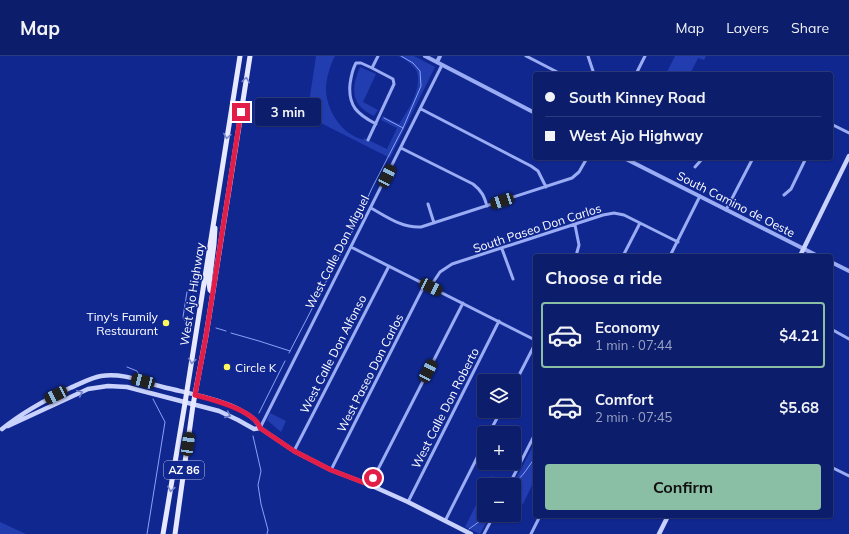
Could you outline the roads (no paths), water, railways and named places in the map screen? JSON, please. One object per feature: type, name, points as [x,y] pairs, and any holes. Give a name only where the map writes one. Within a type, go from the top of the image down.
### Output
[{"type":"main road","name":"West Ajo Highway","points":[[163,534],[240,56]]},
{"type":"main road","name":"West Ajo Highway","points":[[175,534],[193,405],[206,336],[250,56]]},
{"type":"main road","points":[[801,254],[849,156]]},
{"type":"main road","points":[[212,292],[209,284],[215,236],[214,219]]},
{"type":"main road","points":[[1,430],[19,415],[82,383],[101,376],[124,377],[187,392],[233,407],[254,419],[260,428],[294,451],[331,470],[408,502],[471,534]]},
{"type":"main road","points":[[1,430],[88,389],[101,386],[127,387],[219,411],[254,429],[260,428]]},
{"type":"main road","points":[[659,534],[667,518]]},
{"type":"street","points":[[372,68],[378,56]]},
{"type":"street","points":[[425,56],[533,111]]},
{"type":"street","points":[[437,62],[440,56]]},
{"type":"street","points":[[526,56],[557,72]]},
{"type":"street","points":[[588,56],[593,72]]},
{"type":"street","points":[[637,72],[645,56]]},
{"type":"street","points":[[368,140],[376,124],[394,87],[394,82],[390,78],[372,68],[356,62],[353,68],[350,87],[351,102],[355,110],[361,116],[376,124]]},
{"type":"street","name":"West Calle Don Miguel","points":[[260,428],[442,65]]},
{"type":"street","points":[[421,109],[531,166],[538,171],[546,187]]},
{"type":"street","points":[[833,125],[849,133]]},
{"type":"street","points":[[401,148],[473,184],[480,189],[487,206]]},
{"type":"street","points":[[371,208],[402,225],[412,228],[421,227],[572,178],[586,160]]},
{"type":"street","name":"South Camino de Oeste","points":[[628,160],[814,254]]},
{"type":"street","points":[[695,167],[702,160]]},
{"type":"street","points":[[726,210],[752,160]]},
{"type":"street","points":[[784,195],[791,189],[805,160]]},
{"type":"street","points":[[671,254],[700,196]]},
{"type":"street","points":[[428,204],[434,223]]},
{"type":"street","name":"South Paseo Don Carlos","points":[[430,287],[445,267],[614,213],[624,215],[678,242]]},
{"type":"street","points":[[624,254],[640,223]]},
{"type":"street","points":[[575,225],[579,245],[577,254]]},
{"type":"street","points":[[351,247],[533,338]]},
{"type":"street","points":[[502,249],[513,280]]},
{"type":"street","points":[[833,263],[849,271]]},
{"type":"street","name":"West Calle Don Alfonso","points":[[294,451],[389,266]]},
{"type":"street","name":"West Paseo Don Carlos","points":[[331,470],[425,284]]},
{"type":"street","points":[[370,485],[463,303]]},
{"type":"street","name":"West Calle Don Roberto","points":[[408,502],[499,321]]},
{"type":"street","points":[[833,330],[849,339]]},
{"type":"street","points":[[520,374],[533,348]]},
{"type":"street","points":[[513,478],[533,438]]},
{"type":"street","points":[[445,521],[477,458]]},
{"type":"street","points":[[833,468],[849,476]]},
{"type":"street","points":[[531,534],[539,518]]},
{"type":"street","points":[[484,534],[490,522]]},
{"type":"waterway","points":[[289,353],[354,228],[372,188],[403,128],[421,86],[420,71],[413,63],[401,56]]},
{"type":"waterway","points":[[384,118],[403,128]]},
{"type":"waterway","points":[[187,292],[183,317],[185,321],[188,322]]},
{"type":"waterway","points":[[216,328],[226,331]]},
{"type":"waterway","points":[[231,333],[290,351]]},
{"type":"waterway","points":[[259,413],[285,361]]},
{"type":"waterway","points":[[127,367],[137,371],[139,375]]},
{"type":"waterway","points":[[147,534],[165,422],[153,399]]},
{"type":"waterway","points":[[253,436],[261,471],[258,485],[268,530],[267,534]]},
{"type":"waterway","points":[[520,478],[533,461]]},
{"type":"waterway","points":[[469,529],[479,522]]},
{"type":"place","name":"Tiny's Family Restaurant","points":[[166,323]]},
{"type":"place","name":"Circle K","points":[[227,367]]}]
